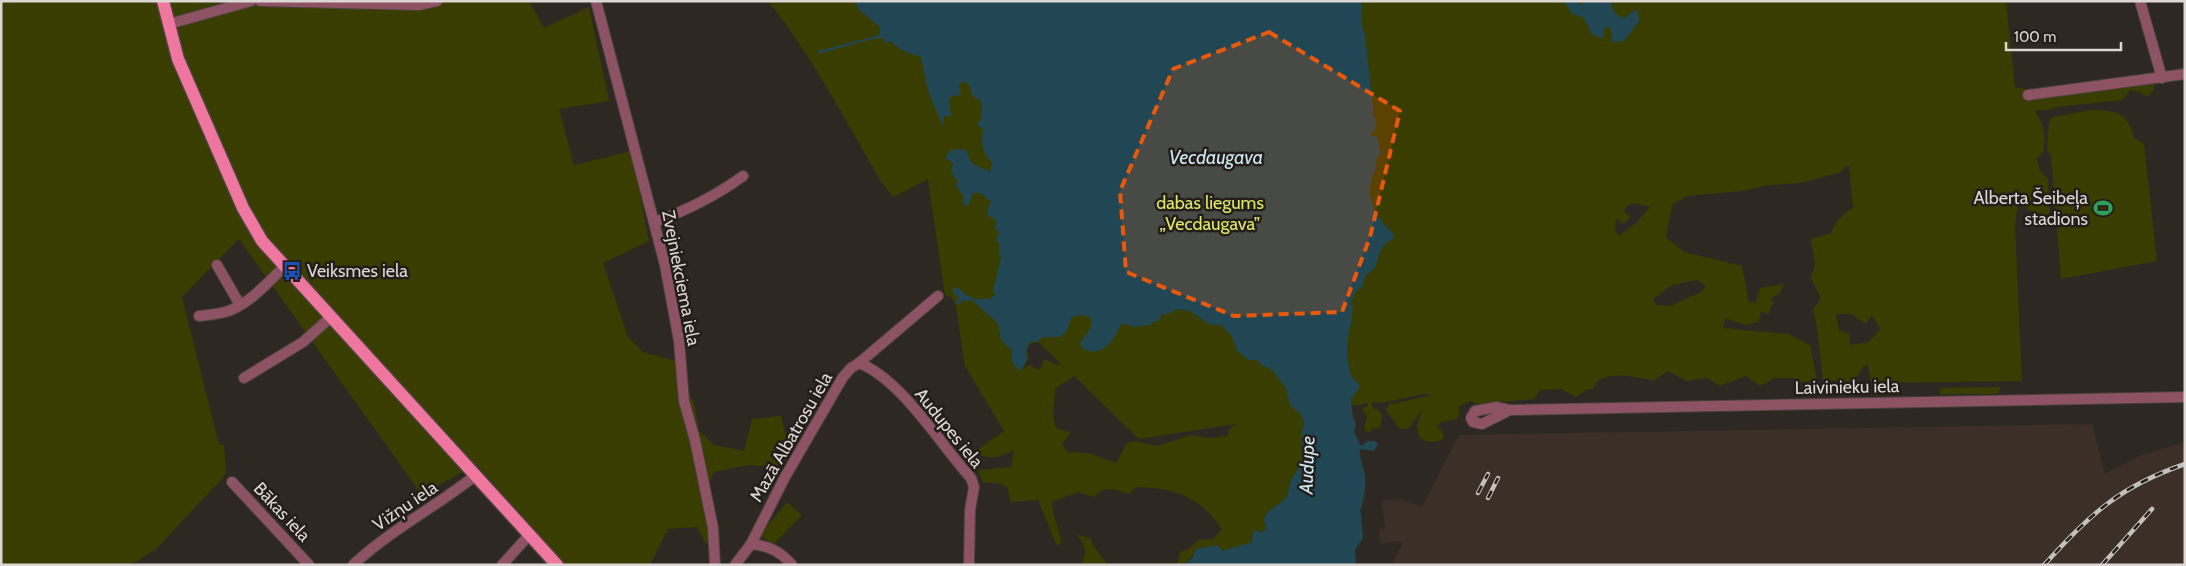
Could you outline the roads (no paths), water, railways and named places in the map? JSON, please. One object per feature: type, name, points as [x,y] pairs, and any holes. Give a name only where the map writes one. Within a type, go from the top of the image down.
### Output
[{"type":"main road","points":[[163,1],[178,59],[249,220],[262,241],[557,565]]},
{"type":"street","points":[[169,24],[251,1]]},
{"type":"street","points":[[260,1],[419,5],[437,1]]},
{"type":"street","name":"Zvejniekciema iela","points":[[596,1],[665,265],[679,341],[684,401],[695,440],[713,528],[715,565]]},
{"type":"street","points":[[2140,1],[2162,78]]},
{"type":"street","points":[[2028,94],[2185,74]]},
{"type":"street","points":[[655,222],[731,185],[743,176]]},
{"type":"street","points":[[217,264],[240,305]]},
{"type":"street","points":[[199,316],[230,311],[253,296],[284,267]]},
{"type":"street","name":"Mazā Albatrosu iela","points":[[735,565],[751,544],[823,410],[847,372],[938,296]]},
{"type":"street","points":[[244,378],[303,342],[331,317]]},
{"type":"street","name":"Audupes iela","points":[[859,363],[870,368],[895,388],[971,478],[974,487],[970,510],[969,565]]},
{"type":"street","name":"Laivinieku iela","points":[[1510,410],[2185,397]]},
{"type":"street","name":"Vižņu iela","points":[[353,565],[385,537],[449,496],[476,475]]},
{"type":"street","name":"Bākas iela","points":[[232,482],[309,565]]},
{"type":"street","points":[[502,565],[530,534]]},
{"type":"street","points":[[751,544],[776,550],[792,565]]},
{"type":"water","name":"Vecdaugava","points":[[855,1],[1361,1],[1362,26],[1365,35],[1374,117],[1376,119],[1376,128],[1370,135],[1377,137],[1381,153],[1376,159],[1370,195],[1375,210],[1383,223],[1393,233],[1394,238],[1385,244],[1379,254],[1375,268],[1365,276],[1362,288],[1356,291],[1351,301],[1352,318],[1347,342],[1347,355],[1351,375],[1360,387],[1351,399],[1353,418],[1356,424],[1354,432],[1361,446],[1368,441],[1374,441],[1378,444],[1374,451],[1360,449],[1365,485],[1360,511],[1363,538],[1355,550],[1356,565],[1184,565],[1192,558],[1196,549],[1217,545],[1223,551],[1252,542],[1253,530],[1261,532],[1266,530],[1266,524],[1263,521],[1266,514],[1287,497],[1291,480],[1300,465],[1303,451],[1301,433],[1304,425],[1301,414],[1290,405],[1286,388],[1272,370],[1261,365],[1257,360],[1249,360],[1238,352],[1231,335],[1221,325],[1209,324],[1190,311],[1177,309],[1168,314],[1162,314],[1159,321],[1152,322],[1151,325],[1132,327],[1127,324],[1121,324],[1107,346],[1097,351],[1083,349],[1080,343],[1090,328],[1091,318],[1082,315],[1072,317],[1066,332],[1060,337],[1043,337],[1037,342],[1029,342],[1026,353],[1028,358],[1021,370],[1017,370],[1012,361],[1012,350],[1001,340],[998,324],[972,300],[963,300],[958,305],[956,303],[959,297],[954,294],[953,289],[955,287],[976,299],[987,298],[991,300],[992,296],[996,296],[993,291],[1001,257],[999,255],[999,243],[996,240],[999,232],[994,227],[997,224],[995,219],[987,215],[991,202],[981,193],[973,193],[969,204],[964,206],[964,197],[956,185],[958,180],[954,178],[951,169],[954,164],[945,158],[951,150],[966,150],[972,163],[990,172],[992,162],[986,155],[983,147],[983,129],[977,124],[981,119],[982,102],[972,95],[968,85],[961,82],[959,87],[961,95],[952,96],[949,99],[951,116],[944,116],[943,126],[928,91],[921,57],[901,49],[891,41],[884,43],[884,38],[872,39],[817,54],[818,51],[880,35],[880,27],[859,10]]},
{"type":"water","points":[[1564,1],[1577,1],[1581,5],[1586,1],[1611,1],[1616,14],[1624,18],[1635,10],[1638,11],[1639,21],[1624,41],[1611,42],[1612,33],[1608,26],[1604,30],[1603,37],[1600,38],[1591,33],[1584,18],[1571,13]]},
{"type":"railway","points":[[2044,565],[2076,531],[2107,504],[2141,482],[2185,464]]},
{"type":"railway","points":[[1478,493],[1488,474]]},
{"type":"railway","points":[[1488,498],[1498,478]]},
{"type":"railway","points":[[2102,565],[2152,509]]},
{"type":"place","name":"Alberta Šeibeļa stadions","points":[[2103,208]]},
{"type":"place","name":"Veiksmes iela","points":[[292,271]]},
{"type":"park label","name":"dabas liegums „Vecdaugava”","points":[[1210,213]]},
{"type":"water label","name":"Audupe","points":[[1307,465]]}]
